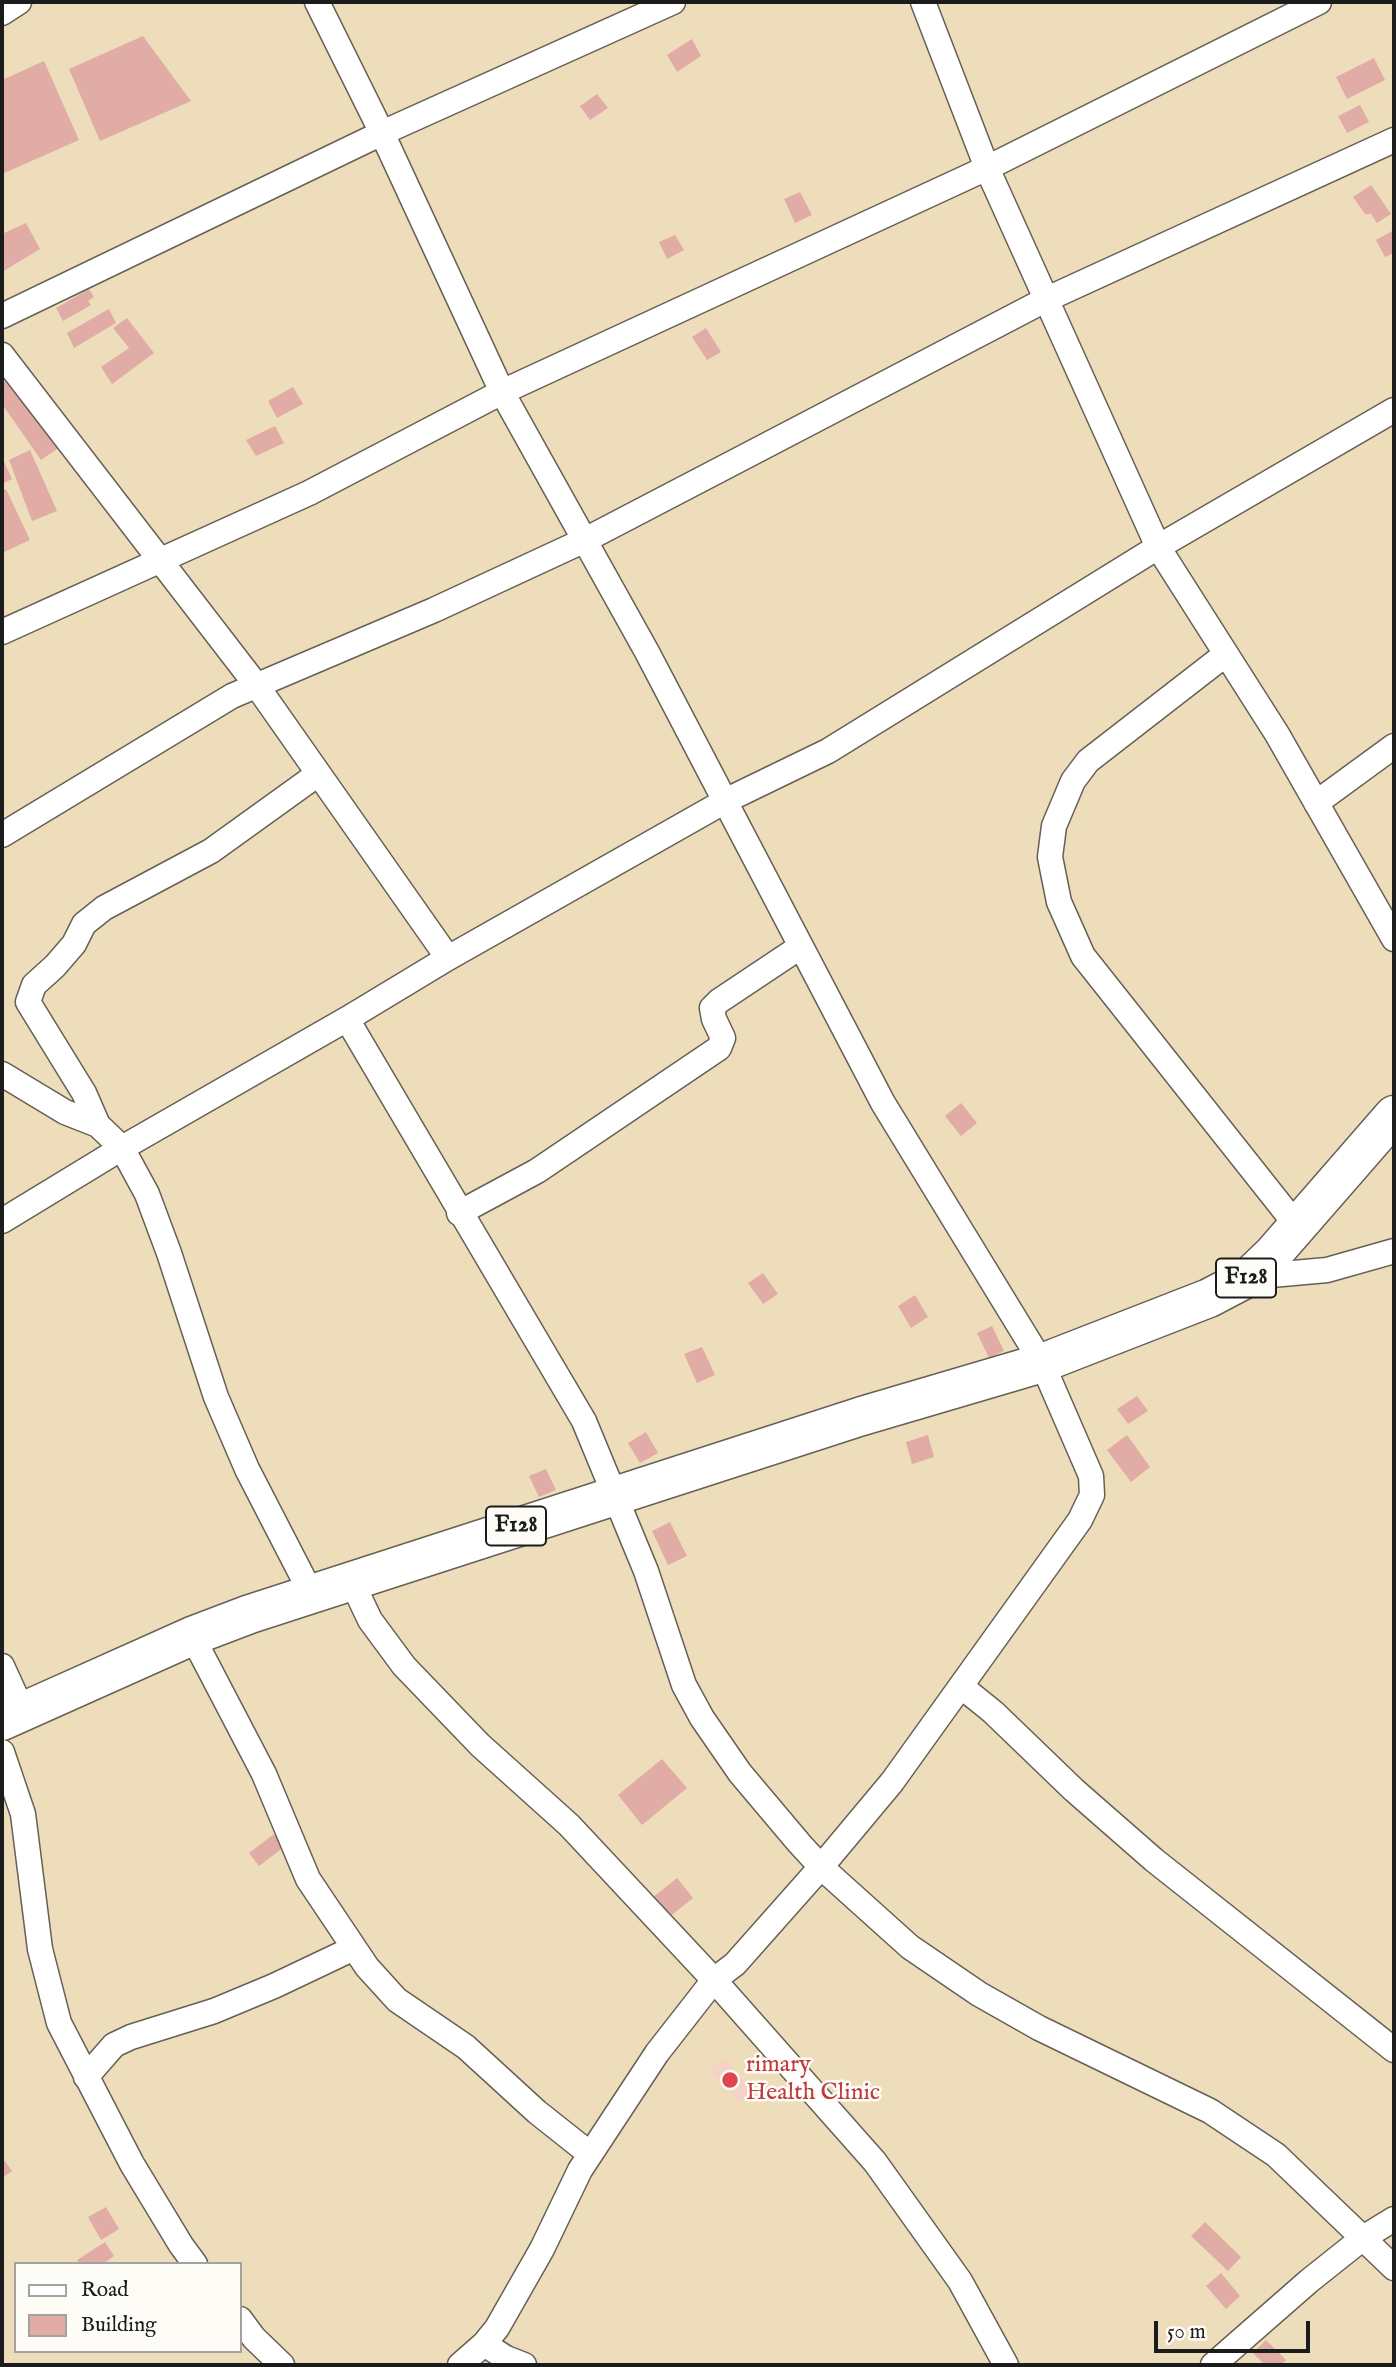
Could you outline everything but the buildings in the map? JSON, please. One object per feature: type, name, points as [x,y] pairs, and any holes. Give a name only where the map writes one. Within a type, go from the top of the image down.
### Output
[{"type":"main road","name":"F128","points":[[12,1717],[192,1636],[250,1614],[862,1416],[1042,1363],[1209,1298],[1249,1277],[1273,1254],[1394,1115]]},
{"type":"street","points":[[2,13],[19,2]]},
{"type":"street","points":[[317,2],[383,133],[502,392],[727,800],[800,947],[883,1103],[1042,1363],[1091,1476],[1092,1495],[1080,1520],[892,1782],[735,1964],[714,1980],[657,2053],[580,2170],[542,2249],[497,2328],[484,2344],[460,2365]]},
{"type":"street","points":[[2,316],[383,133],[673,2]]},
{"type":"street","points":[[923,2],[986,168],[1158,547],[1277,734],[1394,939]]},
{"type":"street","points":[[2,632],[309,493],[502,392],[986,168],[1319,2]]},
{"type":"street","points":[[2,835],[221,703],[434,610],[585,540],[1045,300],[1394,140]]},
{"type":"street","points":[[1361,156],[1394,163]]},
{"type":"street","points":[[2,355],[257,686],[447,958]]},
{"type":"street","points":[[2,1221],[122,1147],[447,958],[727,800],[828,751],[1158,547],[1394,410]]},
{"type":"street","points":[[1226,654],[1088,761],[1073,781],[1054,826],[1050,857],[1059,902],[1083,956],[1297,1226]]},
{"type":"street","points":[[1316,803],[1394,746]]},
{"type":"street","points":[[98,1125],[84,1093],[28,1002],[34,985],[74,944],[85,924],[104,908],[211,851],[318,774]]},
{"type":"street","points":[[459,1213],[537,1171],[719,1048],[723,1038],[712,1008],[800,947]]},
{"type":"street","points":[[346,1019],[584,1421],[646,1571],[684,1685],[702,1718],[740,1773],[821,1867],[910,1947],[979,1994],[1039,2028],[1125,2072],[1210,2110],[1276,2155],[1394,2268]]},
{"type":"street","points":[[2,1074],[65,1112],[98,1125],[122,1147],[147,1194],[216,1397],[247,1469],[312,1595]]},
{"type":"street","points":[[1249,1277],[1327,1270],[1394,1251]]},
{"type":"street","points":[[352,1582],[370,1620],[404,1666],[480,1745],[569,1825],[714,1980],[875,2162],[960,2281],[1006,2365]]},
{"type":"street","points":[[192,1636],[264,1774],[308,1879],[367,1967],[397,2000],[466,2048],[537,2112],[590,2154]]},
{"type":"street","points":[[2,1666],[12,1717]]},
{"type":"street","points":[[962,1686],[1154,1860],[1394,2050]]},
{"type":"street","points":[[2,1752],[23,1814],[40,1949],[59,2023],[132,2164],[194,2262]]},
{"type":"street","points":[[86,2077],[114,2045],[131,2037],[214,2011],[354,1948]]},
{"type":"street","points":[[1217,2364],[1309,2281],[1363,2238],[1394,2219]]},
{"type":"street","points":[[242,2322],[254,2338],[282,2365]]},
{"type":"street","points":[[484,2344],[513,2363]]},
{"type":"shaded area","name":"rimary Health Clinic","points":[[724,2059],[752,2089],[738,2102],[709,2070]]},
{"type":"place","name":"rimary Health Clinic","points":[[730,2080]]}]
